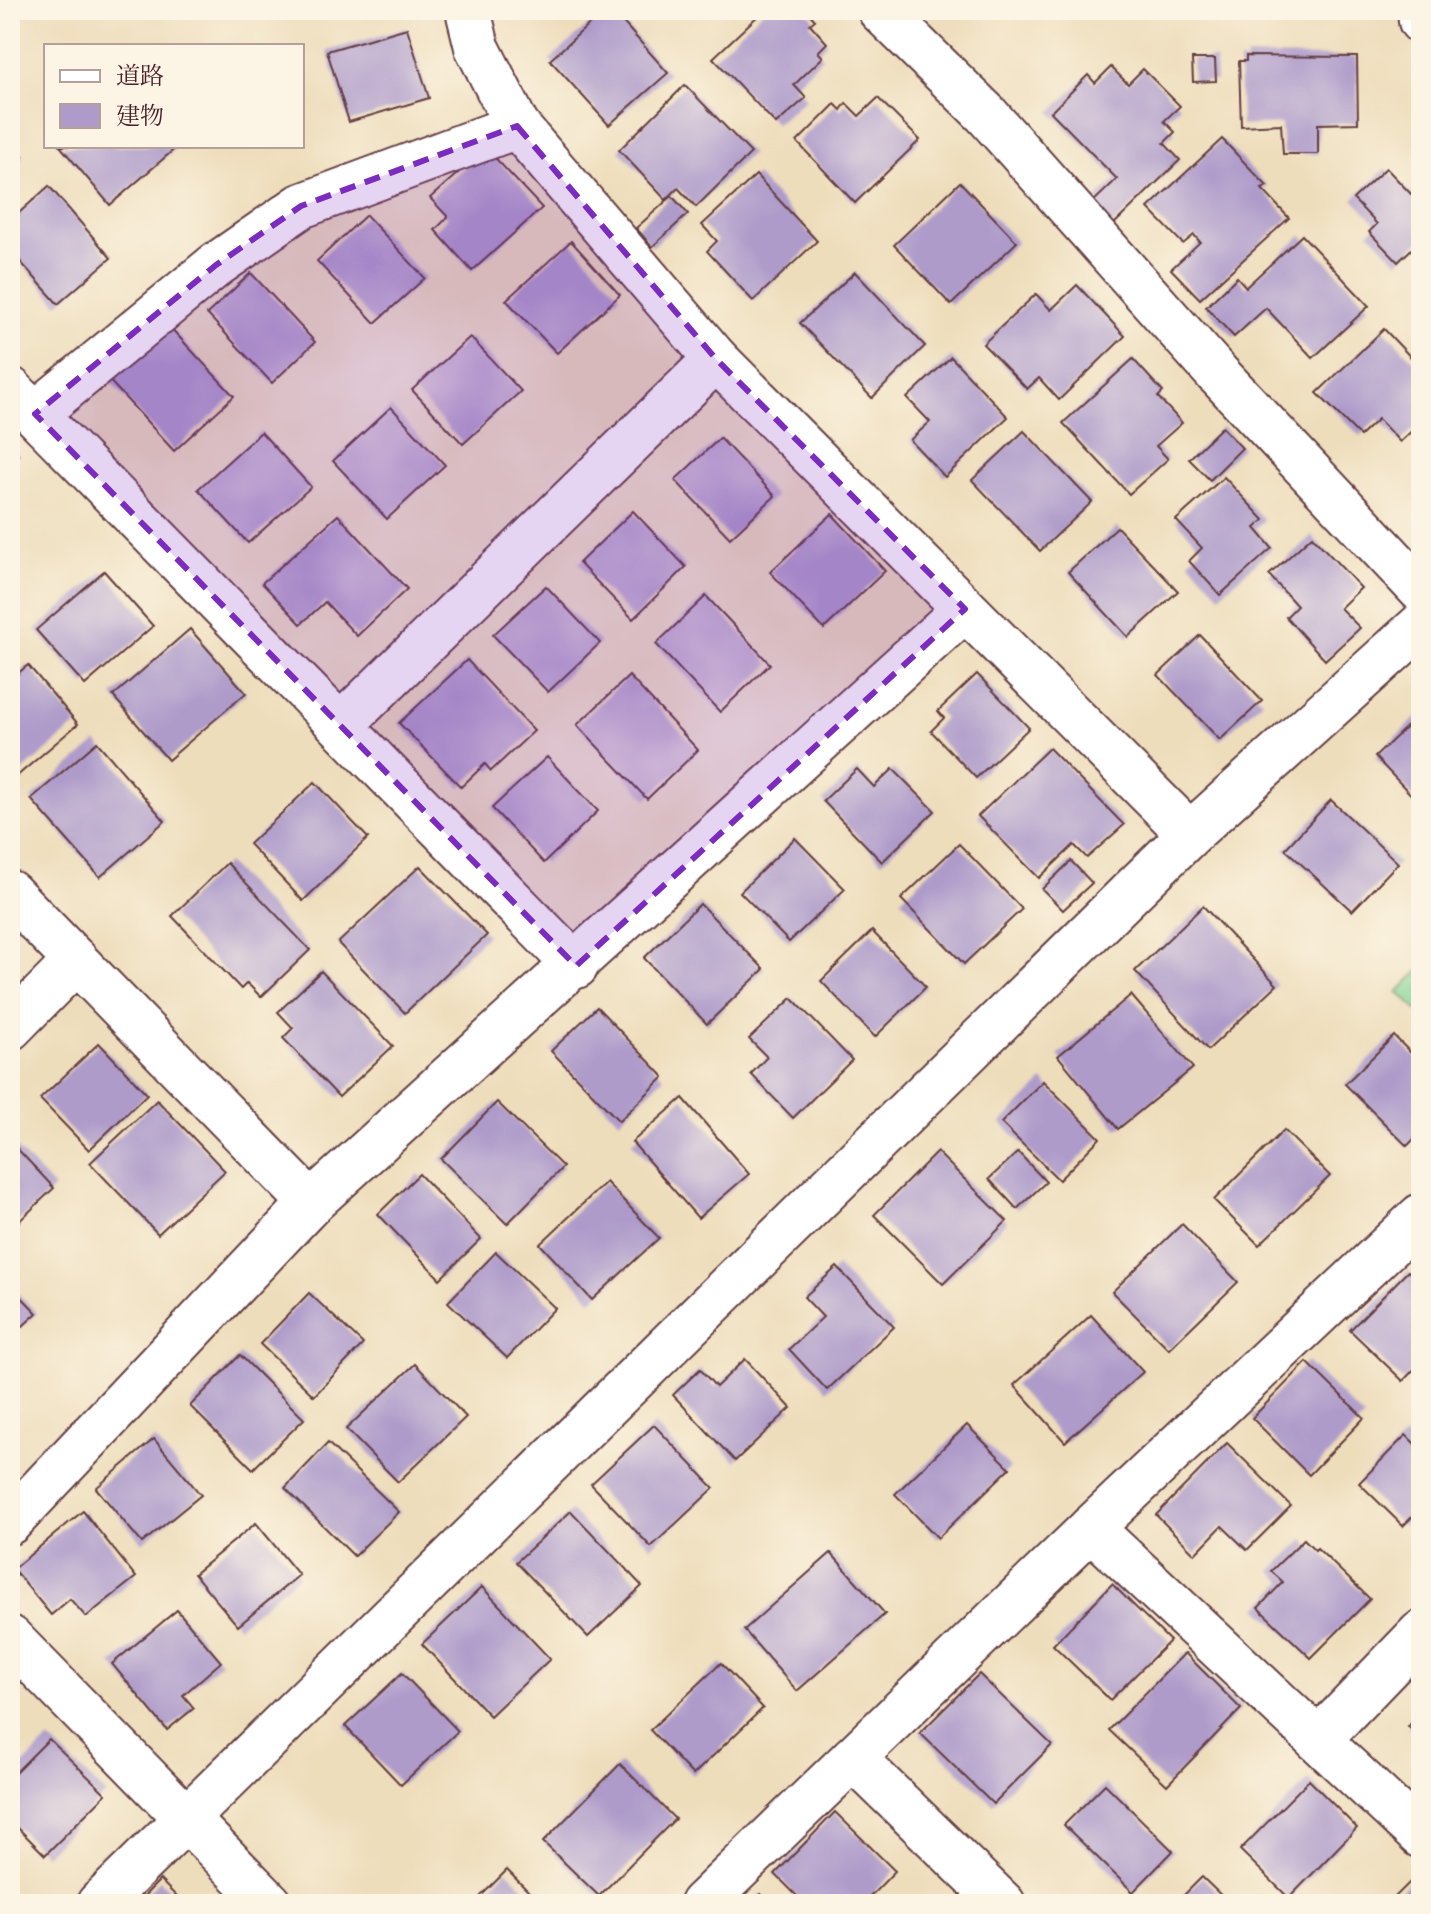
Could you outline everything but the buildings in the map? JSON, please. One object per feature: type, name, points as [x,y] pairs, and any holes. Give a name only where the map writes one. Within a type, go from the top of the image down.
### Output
[{"type":"street","points":[[468,10],[477,47],[517,126],[716,359],[1190,834]]},
{"type":"street","points":[[880,10],[986,114],[1216,372],[1421,590]]},
{"type":"street","points":[[1420,10],[1421,21]]},
{"type":"street","points":[[517,126],[301,206],[22,402],[576,966]]},
{"type":"street","points":[[341,725],[716,359]]},
{"type":"street","points":[[10,1522],[311,1203],[576,966],[965,609]]},
{"type":"street","points":[[99,1904],[1190,834],[1421,625]]},
{"type":"street","points":[[10,893],[311,1203]]},
{"type":"street","points":[[10,1028],[76,961]]},
{"type":"street","points":[[702,1904],[1091,1528],[1421,1216]]},
{"type":"street","points":[[1091,1528],[1421,1836]]},
{"type":"street","points":[[1318,1740],[1421,1633]]},
{"type":"street","points":[[10,1638],[270,1904]]},
{"type":"street","points":[[853,1758],[1003,1904]]},
{"type":"highlighted area","points":[[517,126],[716,359],[965,609],[576,966],[35,414],[216,265],[301,206]]},
{"type":"green space","points":[[1421,969],[1421,1014],[1398,992]]}]
